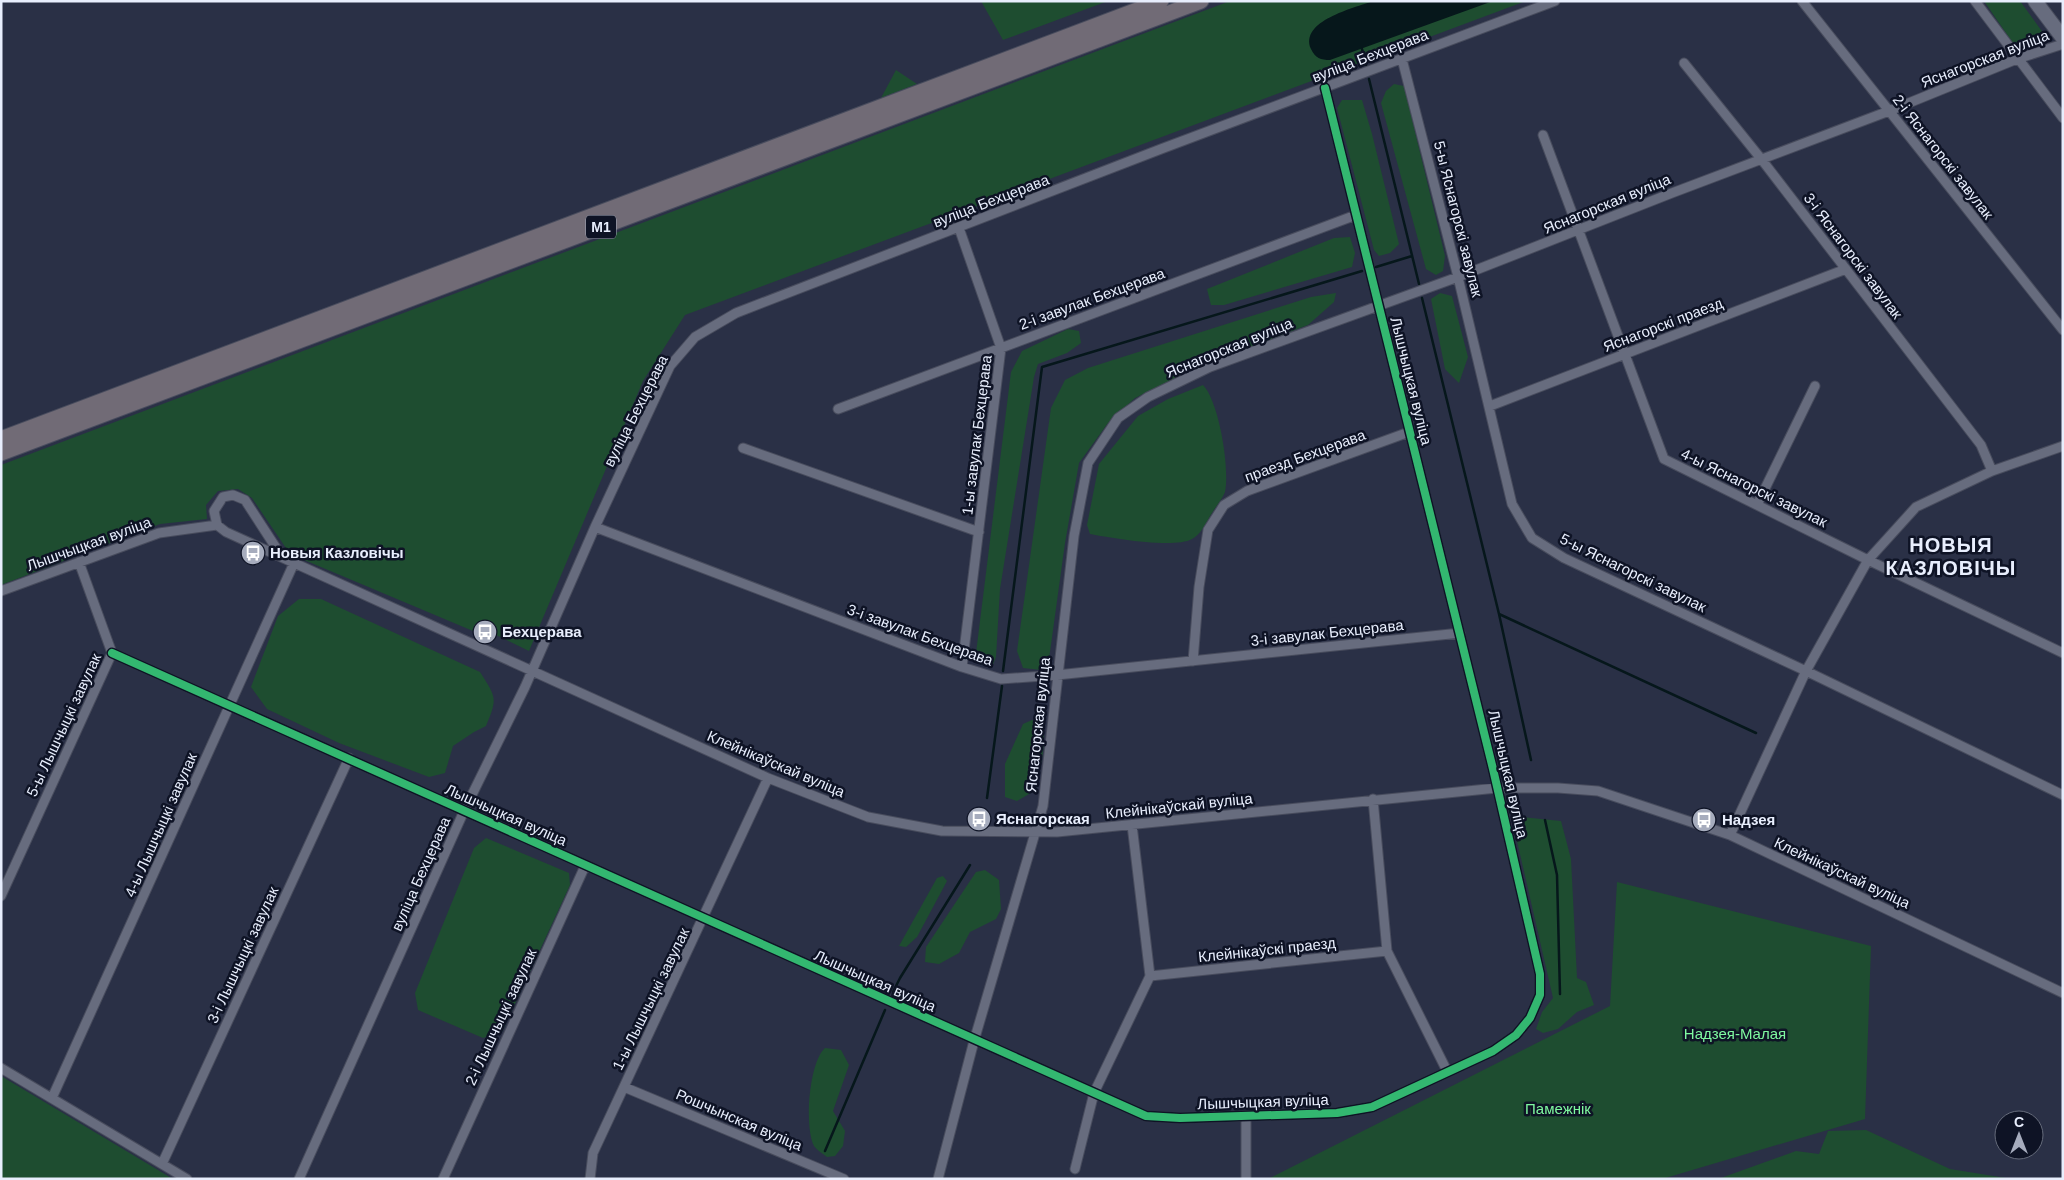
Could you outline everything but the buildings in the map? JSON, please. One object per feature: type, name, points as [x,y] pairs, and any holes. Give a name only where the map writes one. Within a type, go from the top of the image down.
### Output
[{"type":"highway","name":"М1","points":[[1,439],[1161,1]]},
{"type":"highway","name":"М1","points":[[1,453],[1201,1]]},
{"type":"main road","points":[[2035,1],[2063,38]]},
{"type":"street","name":"вуліца Бехцерава","points":[[299,1179],[464,812],[532,670],[595,526],[670,366],[695,337],[736,313],[1555,1]]},
{"type":"street","name":"2-і Яснагорскі завулак","points":[[1802,1],[2063,330]]},
{"type":"street","points":[[1975,1],[2063,118]]},
{"type":"street","name":"Яснагорская вуліца","points":[[938,1179],[974,1041],[1043,806],[1074,536],[1088,463],[1118,418],[1148,397],[1210,367],[1458,277],[1889,111],[2017,59],[2063,44]]},
{"type":"street","name":"5-ы Яснагорскі завулак","points":[[1402,59],[1490,406],[1512,504],[1532,538],[1564,558],[1806,671],[2063,795]]},
{"type":"street","name":"3-і Яснагорскі завулак","points":[[1684,63],[1762,160],[1981,445],[1992,471]]},
{"type":"street","name":"Лышчыцкая вуліца","points":[[112,653],[349,758],[464,812],[974,1041],[1146,1116],[1180,1118],[1338,1113],[1372,1107],[1493,1051],[1516,1035],[1530,1018],[1540,995],[1540,974],[1460,633],[1325,88]]},
{"type":"street","name":"4-ы Яснагорскі завулак","points":[[1543,135],[1664,459],[1868,560],[2063,653]]},
{"type":"street","name":"2-і завулак Бехцерава","points":[[838,409],[1356,215]]},
{"type":"street","name":"1-ы завулак Бехцерава","points":[[959,228],[1002,348],[962,667]]},
{"type":"street","name":"Яснагорскі праезд","points":[[1490,406],[1846,269]]},
{"type":"street","points":[[1757,505],[1815,386]]},
{"type":"street","name":"праезд Бехцерава","points":[[1192,661],[1199,587],[1208,530],[1224,505],[1247,491],[1409,432]]},
{"type":"street","points":[[1730,835],[1806,671],[1868,560],[1916,507],[1992,471],[2063,446]]},
{"type":"street","name":"1-ы завулак Бехцерава","points":[[743,448],[979,532]]},
{"type":"street","points":[[217,525],[214,511],[223,497],[239,496],[245,500],[282,557]]},
{"type":"street","name":"Лышчыцкая вуліца","points":[[1,591],[159,533],[217,525]]},
{"type":"street","name":"Клейнікаўскай вуліца","points":[[217,525],[226,532],[768,778],[868,817],[942,831],[1036,833],[1497,788],[1558,788],[1598,791],[1730,835],[2063,993]]},
{"type":"street","name":"3-і завулак Бехцерава","points":[[595,526],[962,667],[1002,678],[1057,675],[1460,633]]},
{"type":"street","name":"5-ы Лышчыцкі завулак","points":[[1,896],[112,653],[79,562]]},
{"type":"street","name":"4-ы Лышчыцкі завулак","points":[[52,1098],[294,563]]},
{"type":"street","name":"3-і Лышчыцкі завулак","points":[[162,1164],[349,758]]},
{"type":"street","name":"1-ы Лышчыцкі завулак","points":[[590,1179],[593,1154],[768,778]]},
{"type":"street","points":[[1373,799],[1387,951],[1447,1071]]},
{"type":"street","points":[[1075,1169],[1094,1093],[1150,976],[1132,825]]},
{"type":"street","name":"2-і Лышчыцкі завулак","points":[[443,1179],[585,866]]},
{"type":"street","name":"Клейнікаўскі праезд","points":[[1150,976],[1387,951]]},
{"type":"street","points":[[1,1068],[187,1179]]},
{"type":"street","name":"Рошчынская вуліца","points":[[624,1087],[844,1179]]},
{"type":"street","points":[[1246,1116],[1246,1179]]},
{"type":"green space","points":[[981,1],[1108,1],[1003,40]]},
{"type":"green space","points":[[1230,1],[1526,1],[685,315],[643,381],[529,651],[484,629],[473,631],[290,554],[252,498],[238,489],[218,491],[206,505],[207,519],[160,524],[1,585],[1,465]]},
{"type":"green space","points":[[1984,1],[2020,1],[2049,41],[2019,52]]},
{"type":"green space","points":[[896,70],[917,84],[881,98]]},
{"type":"green space","points":[[1394,84],[1404,86],[1445,256],[1443,271],[1436,275],[1426,269],[1381,103],[1386,91]]},
{"type":"green space","points":[[1342,100],[1362,100],[1399,244],[1390,253],[1379,256],[1374,250],[1337,108]]},
{"type":"green space","points":[[1350,237],[1355,253],[1352,267],[1224,305],[1211,305],[1207,289],[1334,238]]},
{"type":"green space","points":[[1336,293],[1334,302],[1308,325],[1200,366],[1135,398],[1108,423],[1079,463],[1065,543],[1049,659],[1041,670],[1023,668],[1017,651],[1051,408],[1065,380],[1088,368],[1311,297]]},
{"type":"green space","points":[[1440,293],[1452,296],[1468,357],[1459,383],[1445,369],[1431,299]]},
{"type":"green space","points":[[1068,329],[1079,331],[1081,343],[1067,353],[1038,364],[1034,377],[1000,589],[996,657],[992,667],[980,664],[976,653],[1011,372],[1022,351]]},
{"type":"green space","points":[[1203,385],[1214,405],[1222,436],[1226,481],[1224,495],[1202,530],[1192,539],[1171,543],[1142,542],[1090,534],[1087,525],[1099,464],[1138,416],[1168,399]]},
{"type":"green space","points":[[299,599],[321,599],[480,672],[494,698],[490,717],[486,726],[453,746],[445,773],[429,777],[339,743],[267,709],[251,687],[278,616]]},
{"type":"green space","points":[[1032,720],[1040,725],[1044,736],[1036,790],[1017,801],[1005,797],[1005,764],[1023,724]]},
{"type":"green space","points":[[1521,817],[1561,821],[1571,859],[1577,978],[1586,982],[1594,1005],[1577,1012],[1558,1029],[1543,1033],[1536,1029],[1542,1012],[1553,998],[1514,828]]},
{"type":"green space","points":[[486,838],[569,873],[570,885],[502,1032],[483,1038],[418,1010],[415,993],[474,848]]},
{"type":"green space","points":[[985,870],[999,880],[1001,909],[996,919],[970,932],[959,953],[939,964],[925,962],[926,947],[976,872]]},
{"type":"green space","points":[[943,876],[947,881],[917,937],[906,947],[899,946],[937,878]]},
{"type":"green space","name":"Надзея-Малая","points":[[1617,882],[1871,946],[1865,1119],[1662,1179],[1268,1179],[1610,1006]]},
{"type":"green space","points":[[825,1048],[841,1050],[849,1065],[833,1111],[845,1131],[843,1146],[835,1156],[827,1157],[814,1146],[809,1125],[812,1080],[815,1067]]},
{"type":"green space","points":[[1,1076],[173,1179],[1,1179]]},
{"type":"green space","points":[[1866,1130],[1950,1169],[2012,1179],[1718,1179],[1796,1151],[1819,1154],[1828,1131]]},
{"type":"shaded area","points":[[1373,1],[1493,1],[1330,60],[1321,59],[1314,55],[1309,39],[1320,23],[1342,12]]},
{"type":"waterway","points":[[1362,49],[1366,65]]},
{"type":"waterway","points":[[1369,79],[1419,284]]},
{"type":"waterway","points":[[1376,267],[1412,256]]},
{"type":"waterway","points":[[1003,671],[1042,367],[1362,271]]},
{"type":"waterway","points":[[1422,298],[1499,614],[1756,733]]},
{"type":"waterway","points":[[1499,614],[1531,760]]},
{"type":"waterway","points":[[987,798],[1002,686]]},
{"type":"waterway","points":[[1545,820],[1557,875],[1560,994]]},
{"type":"waterway","points":[[893,992],[970,865]]},
{"type":"waterway","points":[[825,1151],[885,1010]]},
{"type":"cycle path","points":[[112,653],[1146,1116],[1180,1118],[1337,1113],[1372,1107],[1493,1051],[1516,1035],[1530,1018],[1540,995],[1540,974],[1493,769],[1325,88]]},
{"type":"place","name":"Новыя Казловічы","points":[[253,553]]},
{"type":"place","name":"Бехцерава","points":[[485,632]]},
{"type":"place","name":"Яснагорская","points":[[979,819]]},
{"type":"place","name":"Надзея","points":[[1704,820]]},
{"type":"district","name":"НОВЫЯ КАЗЛОВІЧЫ","points":[[1951,556]]},
{"type":"park label","name":"Памежнік","points":[[1558,1109]]}]
